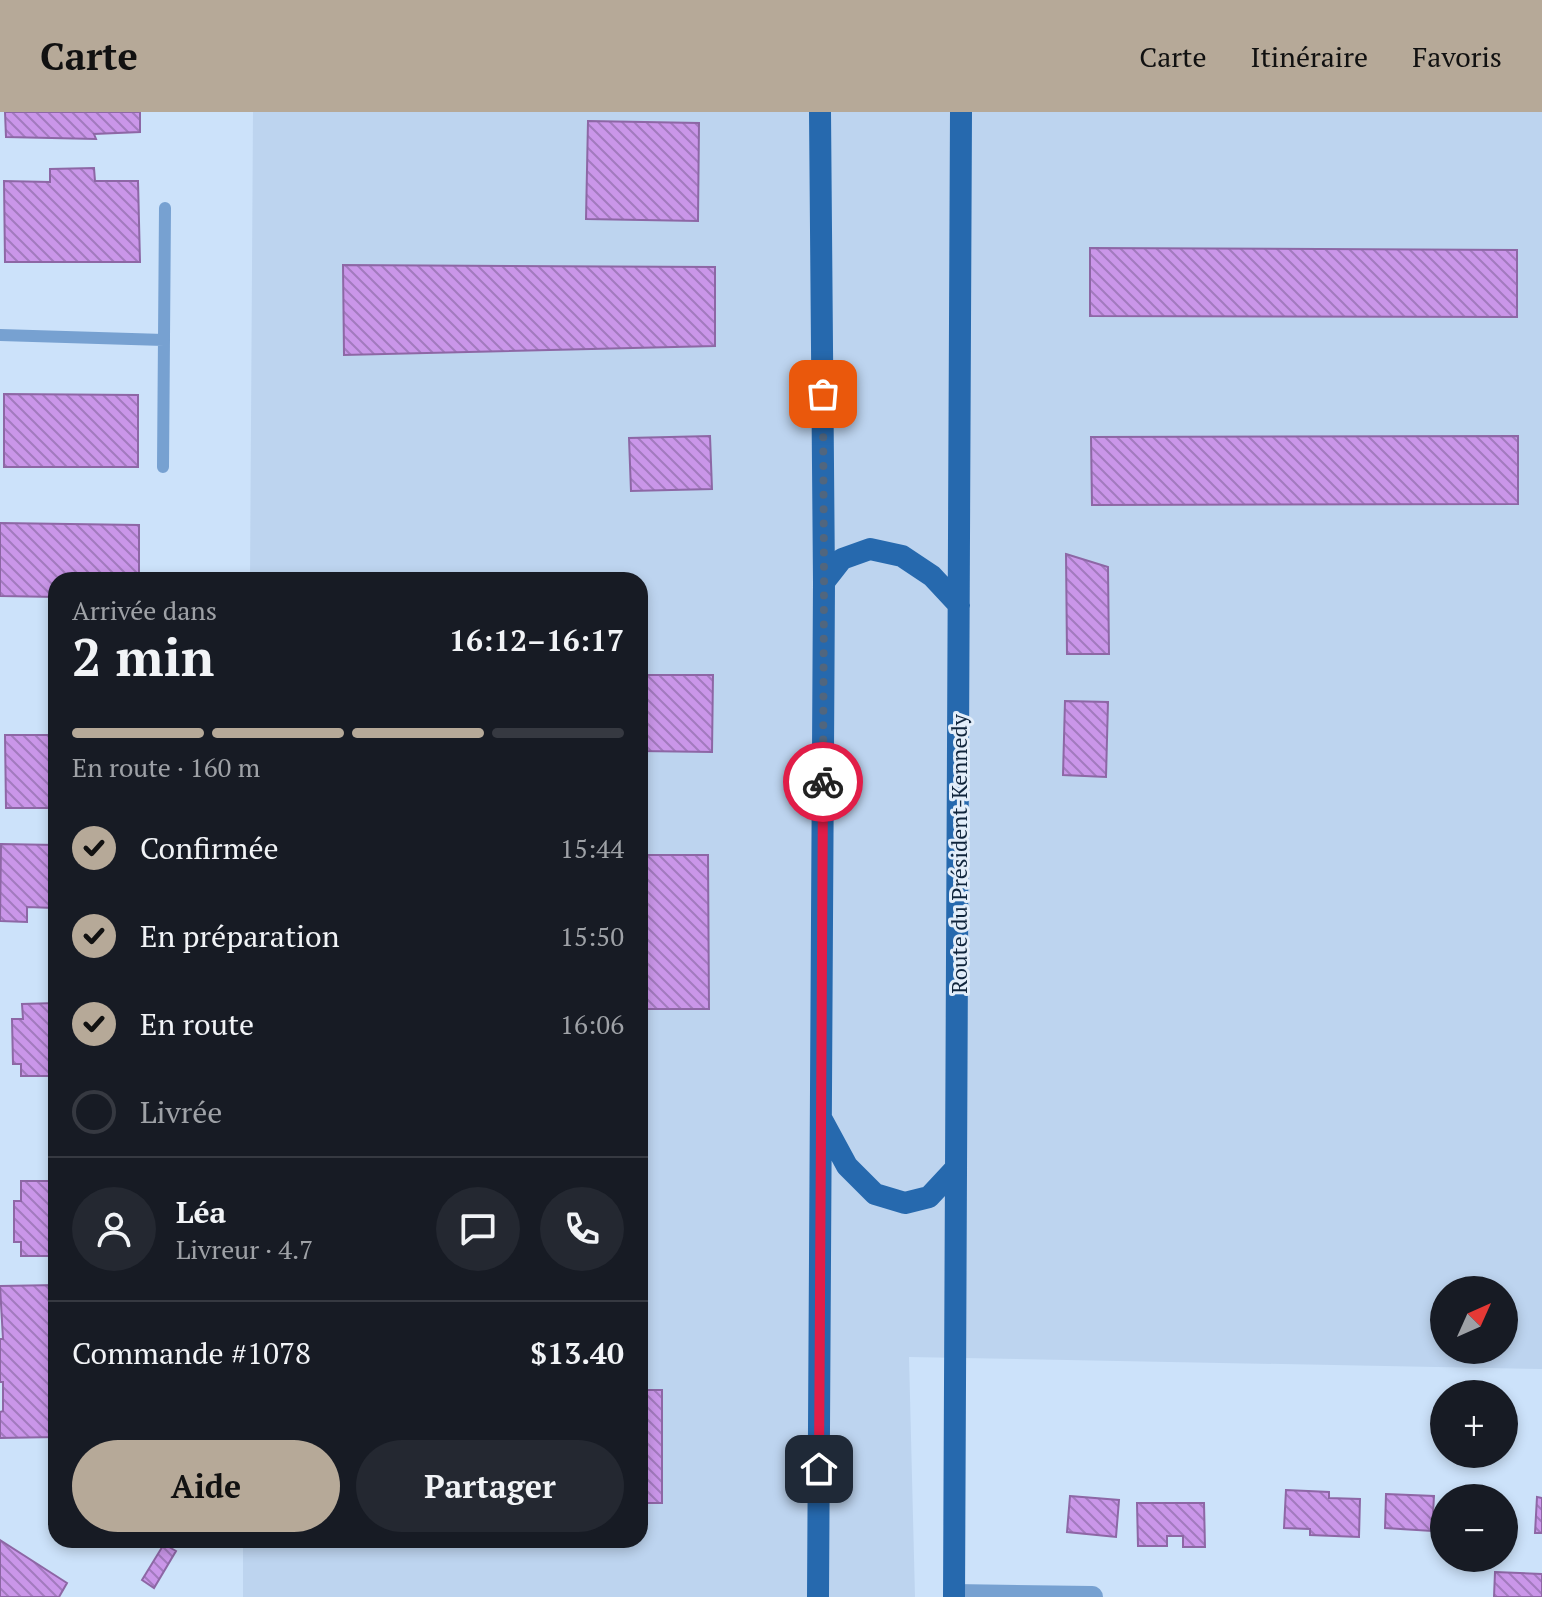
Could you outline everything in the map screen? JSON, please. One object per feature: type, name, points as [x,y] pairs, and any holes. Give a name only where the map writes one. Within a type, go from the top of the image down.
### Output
[{"type":"main road","points":[[818,1597],[824,582],[820,112]]},
{"type":"main road","name":"Route du Président-Kennedy","points":[[954,1596],[961,112]]},
{"type":"main road","points":[[824,582],[842,559],[870,549],[902,556],[932,576],[959,605]]},
{"type":"main road","points":[[820,1117],[847,1166],[875,1194],[905,1203],[929,1197],[956,1168]]},
{"type":"street","points":[[954,1596],[1092,1597]]},
{"type":"lane","points":[[163,467],[165,208]]},
{"type":"lane","points":[[0,335],[164,340]]},
{"type":"shaded area","points":[[253,112],[1542,112],[1542,1369],[909,1357],[915,1597],[243,1597],[243,1548],[648,1548],[648,572],[250,572]]},
{"type":"building","points":[[5,112],[140,112],[140,132],[94,134],[96,139],[6,137]]},
{"type":"building","points":[[588,121],[699,123],[698,221],[586,219]]},
{"type":"building","points":[[94,168],[95,181],[138,181],[140,262],[5,262],[4,181],[50,182],[50,169]]},
{"type":"building","points":[[1090,248],[1517,250],[1517,317],[1090,316]]},
{"type":"building","points":[[343,265],[715,267],[715,346],[344,355]]},
{"type":"building","points":[[4,394],[138,395],[138,467],[4,467]]},
{"type":"building","points":[[710,436],[712,489],[631,491],[629,438]]},
{"type":"building","points":[[1518,436],[1518,504],[1092,505],[1091,437]]},
{"type":"building","points":[[0,523],[139,525],[139,572],[48,572],[48,597],[0,596]]},
{"type":"building","points":[[1066,554],[1108,567],[1109,654],[1067,654]]},
{"type":"building","points":[[648,675],[713,675],[712,752],[648,751]]},
{"type":"building","points":[[1065,701],[1108,702],[1106,777],[1063,775]]},
{"type":"building","points":[[5,735],[48,735],[48,808],[6,808]]},
{"type":"building","points":[[1,844],[48,845],[48,908],[27,907],[27,922],[0,921]]},
{"type":"building","points":[[648,855],[708,855],[709,1009],[648,1009]]},
{"type":"building","points":[[48,1003],[48,1076],[21,1076],[21,1064],[13,1064],[12,1019],[23,1019],[22,1004]]},
{"type":"building","points":[[21,1181],[48,1181],[48,1256],[21,1256],[21,1242],[14,1242],[14,1201],[21,1201]]},
{"type":"building","points":[[48,1285],[48,1437],[0,1438],[3,1382],[0,1382],[0,1339],[3,1339],[0,1286]]},
{"type":"building","points":[[648,1390],[662,1390],[662,1503],[648,1503]]},
{"type":"building","points":[[1286,1490],[1329,1492],[1329,1498],[1360,1499],[1359,1537],[1310,1535],[1310,1529],[1284,1528]]},
{"type":"building","points":[[1386,1494],[1430,1496],[1430,1531],[1385,1528]]},
{"type":"building","points":[[1070,1496],[1119,1500],[1116,1537],[1067,1532]]},
{"type":"building","points":[[1537,1497],[1542,1498],[1542,1533],[1535,1533]]},
{"type":"building","points":[[1137,1503],[1204,1503],[1205,1547],[1183,1547],[1183,1536],[1167,1536],[1167,1546],[1138,1546]]},
{"type":"building","points":[[0,1540],[67,1583],[59,1597],[0,1597]]},
{"type":"building","points":[[162,1548],[176,1551],[154,1588],[142,1580]]},
{"type":"building","points":[[1495,1572],[1542,1574],[1542,1597],[1494,1597]]},
{"type":"way so far","points":[[823,394],[823,782]]},
{"type":"route","points":[[819,1469],[823,782]]}]
